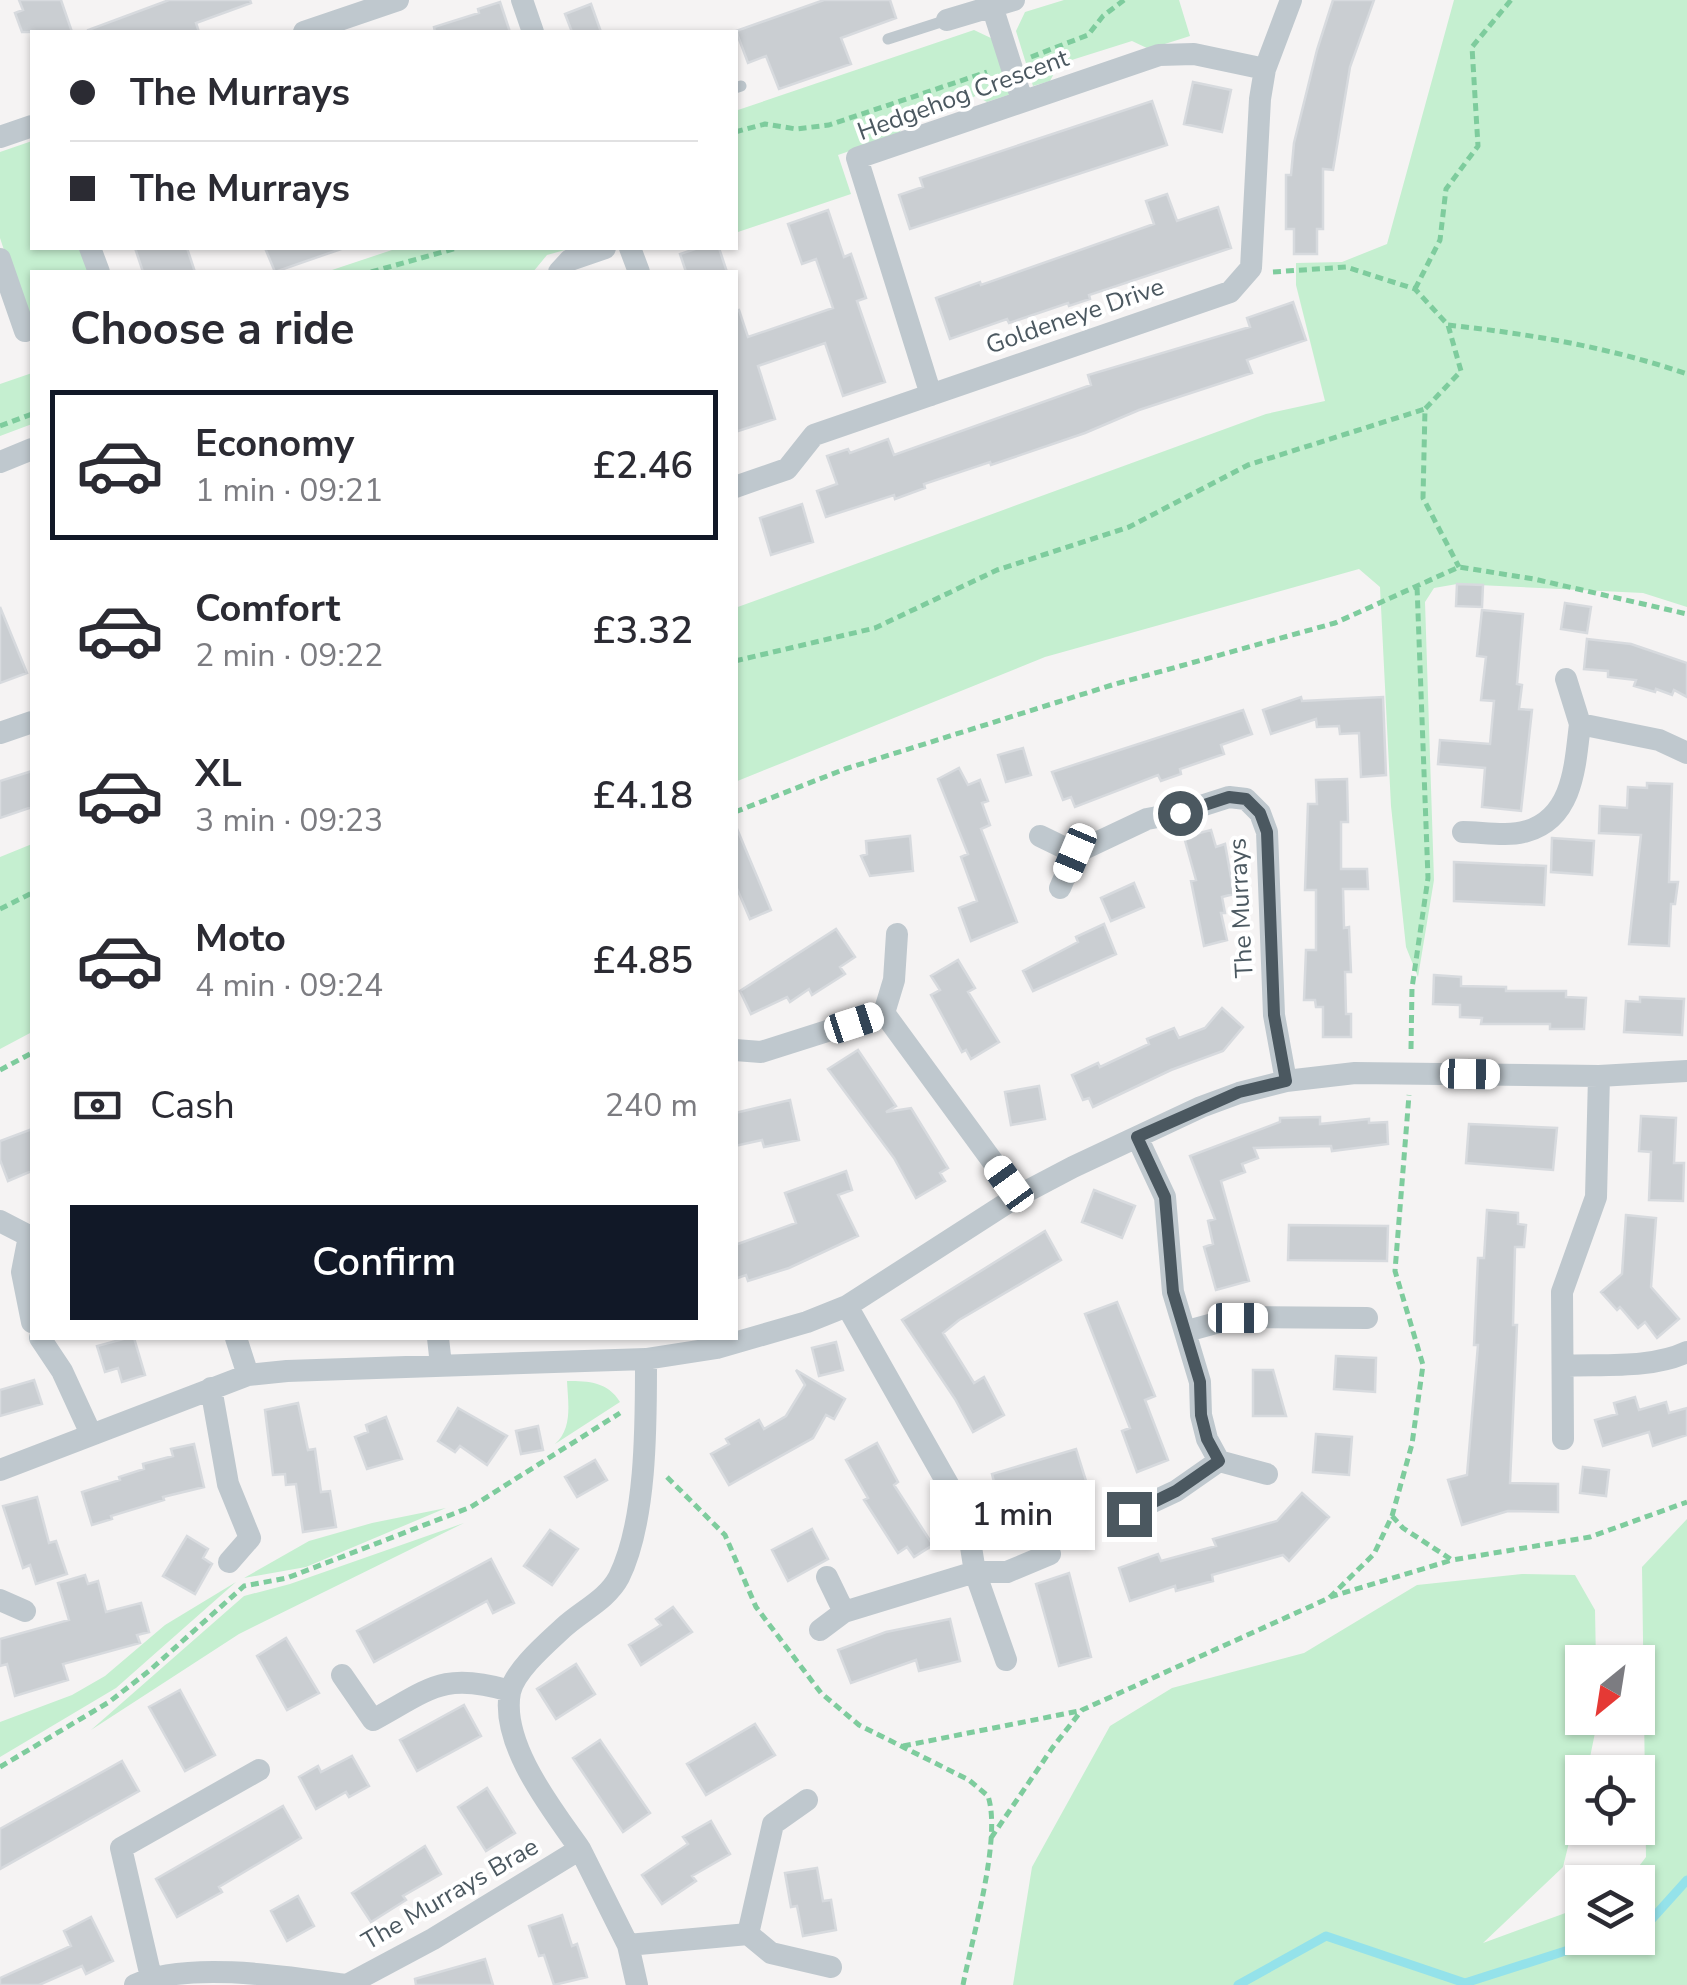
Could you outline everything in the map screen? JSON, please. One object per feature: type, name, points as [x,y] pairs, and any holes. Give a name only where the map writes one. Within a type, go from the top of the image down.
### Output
[{"type":"street","points":[[310,30],[398,0]]},
{"type":"street","points":[[522,0],[533,30]]},
{"type":"street","points":[[1251,268],[1260,100],[1265,70],[1291,0]]},
{"type":"street","points":[[947,20],[1003,3],[1011,64],[1022,100]]},
{"type":"street","name":"Hedgehog Crescent","points":[[930,394],[857,158],[1160,55],[1194,54],[1265,70]]},
{"type":"street","points":[[1,134],[30,127]]},
{"type":"street","points":[[561,270],[570,260],[599,250]]},
{"type":"street","points":[[0,259],[25,331]]},
{"type":"street","name":"Goldeneye Drive","points":[[738,486],[787,470],[814,435],[1230,292],[1251,268]]},
{"type":"street","points":[[0,462],[30,450]]},
{"type":"street","points":[[1462,832],[1526,832],[1556,813],[1574,776],[1580,724],[1566,679]]},
{"type":"street","points":[[0,733],[30,723]]},
{"type":"street","points":[[1580,724],[1659,740],[1687,753]]},
{"type":"street","name":"The Murrays","points":[[1075,853],[1148,819],[1229,797],[1246,799],[1260,813],[1267,832],[1274,1015],[1286,1081]]},
{"type":"street","points":[[1040,836],[1075,853],[1060,888]]},
{"type":"street","points":[[884,1013],[894,980],[898,934]]},
{"type":"street","points":[[738,1050],[761,1052],[884,1013]]},
{"type":"street","points":[[884,1013],[1018,1196]]},
{"type":"street","points":[[0,1470],[248,1376],[287,1371],[646,1359],[717,1348],[807,1322],[847,1306],[1018,1196],[1239,1092],[1286,1081],[1356,1073],[1599,1076],[1687,1071]]},
{"type":"street","points":[[1563,1438],[1562,1292],[1596,1197],[1599,1076]]},
{"type":"street","points":[[1137,1137],[1165,1197],[1173,1292],[1200,1382],[1201,1415],[1207,1439],[1219,1461],[1267,1474]]},
{"type":"street","points":[[0,1221],[30,1236]]},
{"type":"street","points":[[30,1240],[22,1272],[30,1312]]},
{"type":"street","points":[[847,1306],[966,1516],[975,1572],[1006,1660]]},
{"type":"street","points":[[1187,1331],[1238,1318],[1367,1318]]},
{"type":"street","points":[[41,1340],[62,1371],[91,1434]]},
{"type":"street","points":[[237,1340],[248,1376]]},
{"type":"street","points":[[438,1340],[440,1365]]},
{"type":"street","points":[[1563,1366],[1646,1362],[1687,1352]]},
{"type":"street","points":[[342,1674],[372,1720],[443,1682],[476,1680],[510,1691],[534,1655],[573,1619],[597,1604],[618,1581],[633,1540],[644,1454],[646,1359]]},
{"type":"street","points":[[211,1388],[228,1484],[260,1540],[229,1562]]},
{"type":"street","points":[[1129,1514],[1176,1491],[1219,1461]]},
{"type":"street","points":[[820,1630],[844,1612],[975,1572],[1007,1572],[1050,1554],[1038,1524]]},
{"type":"street","points":[[826,1577],[844,1612]]},
{"type":"street","points":[[0,1600],[26,1611]]},
{"type":"street","name":"The Murrays Brae","points":[[510,1691],[513,1731],[530,1777],[580,1850],[628,1945],[638,1985]]},
{"type":"street","name":"The Murrays Brae","points":[[259,1770],[121,1848],[143,1981],[248,1972],[347,1985],[433,1939],[580,1850]]},
{"type":"street","points":[[748,1934],[773,1824],[807,1800]]},
{"type":"street","points":[[628,1945],[748,1934],[771,1953],[831,1967]]},
{"type":"lane","points":[[888,39],[947,20]]},
{"type":"path","points":[[738,131],[764,124],[796,129],[829,125],[1011,64],[1088,34],[1124,0]]},
{"type":"path","points":[[1416,290],[1440,240],[1446,190],[1478,146],[1472,47],[1511,0]]},
{"type":"path","points":[[379,270],[451,250]]},
{"type":"path","points":[[738,660],[874,628],[997,570],[1129,527],[1248,465],[1424,409],[1461,371],[1448,326],[1416,290],[1346,266],[1278,273],[1251,268]]},
{"type":"path","points":[[1448,326],[1539,335],[1642,358],[1687,374]]},
{"type":"path","points":[[1424,409],[1423,498],[1459,567]]},
{"type":"path","points":[[0,426],[30,415]]},
{"type":"path","points":[[738,811],[845,770],[1112,685],[1334,623],[1459,567],[1534,579],[1687,614]]},
{"type":"path","points":[[1328,1598],[1374,1554],[1392,1516],[1412,1444],[1423,1365],[1396,1271],[1411,1073],[1412,988],[1428,878],[1417,586]]},
{"type":"path","points":[[0,909],[30,894]]},
{"type":"path","points":[[0,1070],[30,1054]]},
{"type":"path","points":[[0,1768],[108,1702],[150,1671],[244,1586],[287,1578],[471,1507],[622,1412]]},
{"type":"path","points":[[644,1454],[725,1535],[756,1607],[822,1692],[859,1724],[980,1787],[988,1796],[992,1807],[991,1838],[964,1985]]},
{"type":"path","points":[[901,1746],[1082,1710],[1328,1598],[1452,1560],[1590,1537],[1687,1502]]},
{"type":"path","points":[[1392,1516],[1452,1560]]},
{"type":"path","points":[[991,1838],[1082,1710]]},
{"type":"green space","points":[[1064,0],[1179,0],[1190,36],[1149,49],[1132,41],[1059,64],[1050,81],[1033,86],[1016,31],[1025,12]]},
{"type":"green space","points":[[1454,0],[1687,0],[1687,607],[1643,593],[1457,584],[1434,588],[1425,602],[1434,880],[1418,977],[1406,947],[1391,806],[1380,587],[1359,569],[1045,657],[738,781],[738,607],[1266,414],[1325,401],[1296,285],[1296,263],[1342,262],[1387,244]]},
{"type":"green space","points":[[974,30],[993,39],[1011,94],[987,102],[976,96],[906,120],[899,134],[838,155],[851,194],[738,232],[738,110]]},
{"type":"green space","points":[[30,142],[30,250],[82,250],[88,270],[30,270],[30,328],[0,238],[0,152]]},
{"type":"green space","points":[[392,250],[565,250],[547,255],[535,270],[332,270]]},
{"type":"green space","points":[[30,374],[30,425],[0,436],[0,384]]},
{"type":"green space","points":[[30,845],[30,1033],[0,1049],[0,857]]},
{"type":"green space","points":[[567,1381],[604,1387],[620,1402],[555,1444],[567,1423]]},
{"type":"green space","points":[[446,1508],[306,1567],[244,1578],[309,1541]]},
{"type":"green space","points":[[1687,1519],[1687,1985],[1013,1985],[1032,1867],[1110,1726],[1172,1688],[1304,1653],[1417,1585],[1522,1574],[1575,1575],[1595,1610],[1596,1645],[1565,1645],[1565,1735],[1595,1735],[1590,1755],[1565,1755],[1565,1845],[1568,1845],[1563,1867],[1483,1943],[1565,1913],[1565,1955],[1655,1955],[1655,1865],[1640,1865],[1646,1857],[1646,1845],[1655,1845],[1655,1755],[1645,1755],[1644,1735],[1655,1735],[1655,1645],[1643,1645],[1642,1567]]},
{"type":"green space","points":[[464,1523],[239,1634],[91,1730],[244,1596],[290,1584]]},
{"type":"green space","points":[[236,1582],[116,1688],[0,1757],[0,1722],[72,1695],[105,1676],[165,1625]]},
{"type":"building","points":[[19,0],[61,0],[71,30],[22,32],[15,13],[23,10]]},
{"type":"building","points":[[169,0],[251,3],[196,23],[198,30],[88,30]]},
{"type":"building","points":[[824,0],[890,0],[896,18],[841,38],[851,64],[779,89],[766,56],[748,63],[738,30]]},
{"type":"building","points":[[1333,0],[1374,0],[1350,67],[1333,170],[1323,169],[1323,229],[1317,229],[1317,254],[1294,254],[1294,229],[1286,229],[1286,175],[1291,175],[1294,143]]},
{"type":"building","points":[[500,2],[509,30],[435,30],[434,27],[479,13],[478,9]]},
{"type":"building","points":[[591,4],[600,30],[571,30],[565,14]]},
{"type":"building","points":[[1193,82],[1231,90],[1222,132],[1184,124]]},
{"type":"building","points":[[1152,101],[1167,145],[910,229],[899,195],[923,187],[920,178]]},
{"type":"building","points":[[1167,194],[1177,221],[1218,207],[1231,248],[1089,295],[1090,299],[1069,306],[1068,303],[1009,323],[1007,319],[950,339],[936,298],[1154,224],[1146,201]]},
{"type":"building","points":[[828,210],[844,257],[851,254],[866,298],[857,301],[885,382],[843,396],[825,343],[758,366],[775,419],[738,431],[738,310],[748,337],[833,308],[816,259],[802,264],[788,224]]},
{"type":"building","points":[[136,250],[188,250],[194,270],[142,270]]},
{"type":"building","points":[[266,250],[338,250],[281,270],[274,270]]},
{"type":"building","points":[[720,250],[726,270],[685,270],[680,254]]},
{"type":"building","points":[[1293,302],[1306,340],[1247,360],[1252,373],[991,465],[990,462],[924,484],[925,488],[895,499],[894,495],[826,517],[817,491],[837,484],[827,456],[848,449],[850,453],[888,439],[894,455],[1091,385],[1088,375],[1250,327],[1247,318]]},
{"type":"building","points":[[802,504],[813,542],[771,555],[760,518]]},
{"type":"building","points":[[1457,584],[1483,585],[1482,607],[1456,606]]},
{"type":"building","points":[[1565,603],[1591,607],[1587,633],[1561,629]]},
{"type":"building","points":[[0,607],[27,673],[0,683]]},
{"type":"building","points":[[1482,610],[1523,614],[1517,684],[1522,685],[1519,709],[1532,710],[1521,811],[1482,807],[1485,768],[1438,764],[1440,740],[1490,744],[1494,701],[1481,700],[1486,657],[1477,656]]},
{"type":"building","points":[[1587,639],[1631,644],[1687,663],[1687,697],[1674,690],[1672,695],[1634,686],[1636,680],[1608,677],[1608,671],[1584,669]]},
{"type":"building","points":[[1301,697],[1302,701],[1383,697],[1386,775],[1361,777],[1359,733],[1340,734],[1339,726],[1317,727],[1316,719],[1271,734],[1263,710]]},
{"type":"building","points":[[1243,710],[1252,734],[1221,745],[1224,754],[1180,769],[1181,774],[1161,781],[1158,775],[1075,807],[1071,797],[1063,800],[1052,772]]},
{"type":"building","points":[[1023,748],[1031,775],[1006,782],[998,755]]},
{"type":"building","points":[[959,768],[968,785],[980,780],[988,801],[982,803],[990,825],[981,829],[1017,922],[971,941],[959,908],[977,901],[961,857],[968,854],[938,779]]},
{"type":"building","points":[[30,772],[30,808],[0,818],[0,781]]},
{"type":"building","points":[[1347,779],[1348,822],[1341,822],[1341,869],[1367,869],[1368,889],[1343,889],[1344,928],[1349,927],[1351,972],[1345,972],[1351,1037],[1323,1037],[1323,1007],[1316,1007],[1315,1000],[1304,1000],[1306,950],[1316,950],[1316,890],[1305,890],[1308,804],[1317,804],[1316,780]]},
{"type":"building","points":[[1647,783],[1672,784],[1669,882],[1678,882],[1675,904],[1671,904],[1669,946],[1629,944],[1641,835],[1599,833],[1600,806],[1627,808],[1628,787],[1647,788]]},
{"type":"building","points":[[1211,830],[1216,847],[1225,844],[1234,894],[1222,897],[1227,940],[1204,946],[1191,881],[1196,880],[1184,837]]},
{"type":"building","points":[[738,831],[771,910],[750,919],[738,891]]},
{"type":"building","points":[[910,836],[913,871],[870,876],[861,856],[867,854],[866,841]]},
{"type":"building","points":[[1552,838],[1594,841],[1592,875],[1551,872]]},
{"type":"building","points":[[1454,862],[1546,866],[1544,905],[1454,901]]},
{"type":"building","points":[[1134,883],[1144,907],[1111,921],[1101,898]]},
{"type":"building","points":[[1104,924],[1116,954],[1033,991],[1023,971]]},
{"type":"building","points":[[836,929],[855,957],[840,967],[845,974],[812,995],[809,989],[790,1002],[787,997],[751,1014],[740,991]]},
{"type":"building","points":[[958,960],[975,988],[968,992],[999,1042],[971,1059],[966,1050],[962,1052],[931,995],[940,990],[931,976]]},
{"type":"building","points":[[1434,975],[1461,977],[1461,986],[1566,991],[1566,997],[1586,998],[1584,1029],[1550,1029],[1550,1024],[1481,1024],[1482,1018],[1460,1017],[1460,1005],[1433,1004]]},
{"type":"building","points":[[1640,997],[1684,999],[1682,1035],[1624,1032],[1626,1001],[1640,1002]]},
{"type":"building","points":[[1222,1008],[1243,1027],[1223,1051],[1171,1070],[1093,1107],[1089,1098],[1083,1100],[1072,1075],[1098,1063],[1100,1067],[1174,1028],[1179,1038],[1205,1028]]},
{"type":"building","points":[[858,1050],[896,1106],[886,1112],[911,1108],[948,1168],[940,1173],[945,1181],[916,1198],[894,1158],[828,1069]]},
{"type":"building","points":[[1039,1086],[1045,1119],[1011,1125],[1005,1092]]},
{"type":"building","points":[[790,1100],[799,1140],[764,1147],[762,1140],[738,1145],[738,1112]]},
{"type":"building","points":[[1641,1116],[1676,1118],[1674,1163],[1684,1163],[1683,1201],[1649,1200],[1651,1152],[1639,1151]]},
{"type":"building","points":[[1320,1117],[1320,1124],[1369,1119],[1369,1123],[1387,1122],[1388,1144],[1332,1151],[1331,1146],[1254,1148],[1258,1158],[1242,1164],[1245,1172],[1221,1181],[1249,1281],[1216,1290],[1204,1247],[1213,1244],[1208,1221],[1215,1219],[1190,1156],[1280,1122],[1280,1118]]},
{"type":"building","points":[[1469,1124],[1557,1128],[1553,1170],[1466,1163]]},
{"type":"building","points":[[30,1130],[30,1172],[8,1181],[0,1160],[0,1141]]},
{"type":"building","points":[[846,1171],[852,1190],[838,1195],[858,1236],[789,1268],[748,1281],[746,1275],[738,1278],[738,1244],[796,1223],[785,1193]]},
{"type":"building","points":[[1094,1190],[1135,1206],[1122,1238],[1082,1222]]},
{"type":"building","points":[[1487,1210],[1518,1213],[1518,1224],[1526,1225],[1524,1247],[1515,1247],[1513,1325],[1517,1325],[1510,1483],[1558,1484],[1558,1512],[1508,1511],[1462,1525],[1448,1480],[1467,1475],[1478,1345],[1474,1345],[1478,1258],[1484,1258]]},
{"type":"building","points":[[1626,1215],[1656,1218],[1651,1287],[1679,1319],[1657,1338],[1645,1322],[1638,1328],[1601,1292],[1622,1274]]},
{"type":"building","points":[[1289,1225],[1388,1226],[1387,1261],[1288,1260]]},
{"type":"building","points":[[1045,1231],[1061,1260],[943,1333],[974,1383],[984,1377],[1004,1415],[973,1432],[902,1320]]},
{"type":"building","points":[[1117,1302],[1155,1396],[1145,1400],[1168,1460],[1137,1472],[1122,1431],[1130,1428],[1085,1314]]},
{"type":"building","points":[[135,1340],[145,1375],[122,1382],[118,1368],[105,1372],[97,1346]]},
{"type":"building","points":[[836,1342],[843,1370],[819,1376],[812,1348]]},
{"type":"building","points":[[1336,1356],[1376,1358],[1375,1392],[1334,1389]]},
{"type":"building","points":[[796,1370],[845,1399],[834,1419],[826,1415],[813,1438],[729,1485],[711,1454],[729,1444],[726,1439],[759,1420],[764,1429],[786,1416],[805,1385]]},
{"type":"building","points":[[1253,1370],[1273,1370],[1286,1416],[1253,1416]]},
{"type":"building","points":[[34,1380],[42,1404],[0,1416],[0,1390]]},
{"type":"building","points":[[1635,1397],[1639,1410],[1666,1402],[1669,1413],[1687,1408],[1687,1435],[1653,1446],[1649,1432],[1603,1446],[1595,1420],[1617,1414],[1614,1403]]},
{"type":"building","points":[[298,1403],[308,1450],[315,1449],[321,1492],[330,1491],[336,1527],[303,1532],[296,1484],[286,1485],[285,1474],[273,1475],[265,1410]]},
{"type":"building","points":[[458,1408],[507,1436],[487,1465],[460,1446],[455,1452],[438,1441]]},
{"type":"building","points":[[386,1417],[402,1459],[367,1469],[355,1437],[368,1432],[366,1425]]},
{"type":"building","points":[[538,1426],[543,1450],[521,1454],[516,1431]]},
{"type":"building","points":[[1316,1434],[1352,1437],[1349,1475],[1313,1472]]},
{"type":"building","points":[[877,1443],[898,1482],[894,1485],[933,1545],[914,1557],[907,1547],[898,1553],[864,1500],[868,1498],[846,1460]]},
{"type":"building","points":[[194,1444],[204,1487],[163,1497],[164,1500],[92,1525],[82,1492],[144,1469],[143,1464],[173,1456],[171,1449]]},
{"type":"building","points":[[1076,1449],[1086,1481],[1000,1505],[992,1474]]},
{"type":"building","points":[[595,1460],[607,1480],[577,1497],[565,1477]]},
{"type":"building","points":[[1583,1467],[1609,1470],[1606,1496],[1580,1493]]},
{"type":"building","points":[[1302,1493],[1329,1517],[1289,1561],[1283,1555],[1212,1575],[1213,1581],[1176,1591],[1175,1586],[1130,1601],[1119,1568],[1158,1554],[1161,1561],[1216,1546],[1213,1539],[1277,1521]]},
{"type":"building","points":[[37,1497],[49,1543],[56,1541],[67,1574],[36,1584],[30,1565],[23,1568],[3,1506]]},
{"type":"building","points":[[812,1529],[828,1559],[788,1581],[772,1550]]},
{"type":"building","points":[[550,1530],[578,1549],[552,1585],[524,1566]]},
{"type":"building","points":[[187,1536],[208,1549],[203,1558],[212,1564],[195,1594],[163,1576]]},
{"type":"building","points":[[491,1559],[514,1603],[493,1613],[487,1601],[374,1662],[357,1631]]},
{"type":"building","points":[[1069,1573],[1091,1657],[1059,1666],[1036,1584]]},
{"type":"building","points":[[85,1575],[88,1584],[98,1581],[106,1612],[141,1603],[149,1632],[137,1635],[140,1643],[63,1664],[68,1680],[15,1696],[7,1664],[0,1666],[0,1639],[69,1620],[58,1583]]},
{"type":"building","points":[[673,1607],[692,1632],[641,1665],[629,1645],[661,1625],[656,1619]]},
{"type":"building","points":[[950,1619],[960,1661],[919,1671],[916,1660],[851,1683],[838,1650],[886,1632]]},
{"type":"building","points":[[286,1638],[319,1693],[287,1710],[257,1656]]},
{"type":"building","points":[[576,1664],[595,1694],[556,1719],[537,1689]]},
{"type":"building","points":[[180,1690],[215,1755],[185,1771],[149,1707]]},
{"type":"building","points":[[464,1705],[481,1736],[417,1771],[400,1740]]},
{"type":"building","points":[[755,1724],[775,1755],[706,1795],[687,1764]]},
{"type":"building","points":[[600,1740],[650,1813],[623,1832],[573,1758]]},
{"type":"building","points":[[352,1756],[369,1786],[349,1797],[346,1792],[316,1809],[299,1777],[318,1766],[321,1772]]},
{"type":"building","points":[[122,1761],[139,1791],[0,1869],[0,1829]]},
{"type":"building","points":[[487,1788],[515,1833],[486,1851],[458,1807]]},
{"type":"building","points":[[283,1806],[301,1838],[219,1887],[222,1892],[177,1917],[156,1879]]},
{"type":"building","points":[[711,1821],[730,1854],[692,1876],[696,1881],[662,1904],[642,1875],[688,1844],[683,1837]]},
{"type":"building","points":[[425,1846],[441,1874],[403,1896],[406,1900],[371,1922],[352,1893]]},
{"type":"building","points":[[817,1868],[823,1901],[831,1900],[836,1930],[803,1936],[797,1906],[791,1907],[785,1873]]},
{"type":"building","points":[[298,1896],[314,1926],[287,1941],[271,1911]]},
{"type":"building","points":[[562,1915],[572,1946],[577,1944],[587,1977],[554,1985],[529,1926]]},
{"type":"building","points":[[91,1917],[113,1961],[86,1974],[82,1966],[39,1985],[0,1985],[0,1978],[71,1946],[64,1931]]},
{"type":"building","points":[[485,1959],[493,1985],[416,1985],[415,1979]]},
{"type":"waterway","points":[[1655,1916],[1687,1880]]},
{"type":"waterway","points":[[1238,1985],[1326,1936],[1465,1983],[1565,1951]]},
{"type":"route","points":[[1129,1514],[1176,1491],[1219,1461],[1207,1439],[1201,1415],[1200,1382],[1173,1292],[1165,1197],[1137,1137],[1239,1092],[1286,1081],[1274,1015],[1267,832],[1260,813],[1246,799],[1229,797],[1180,813]]}]
